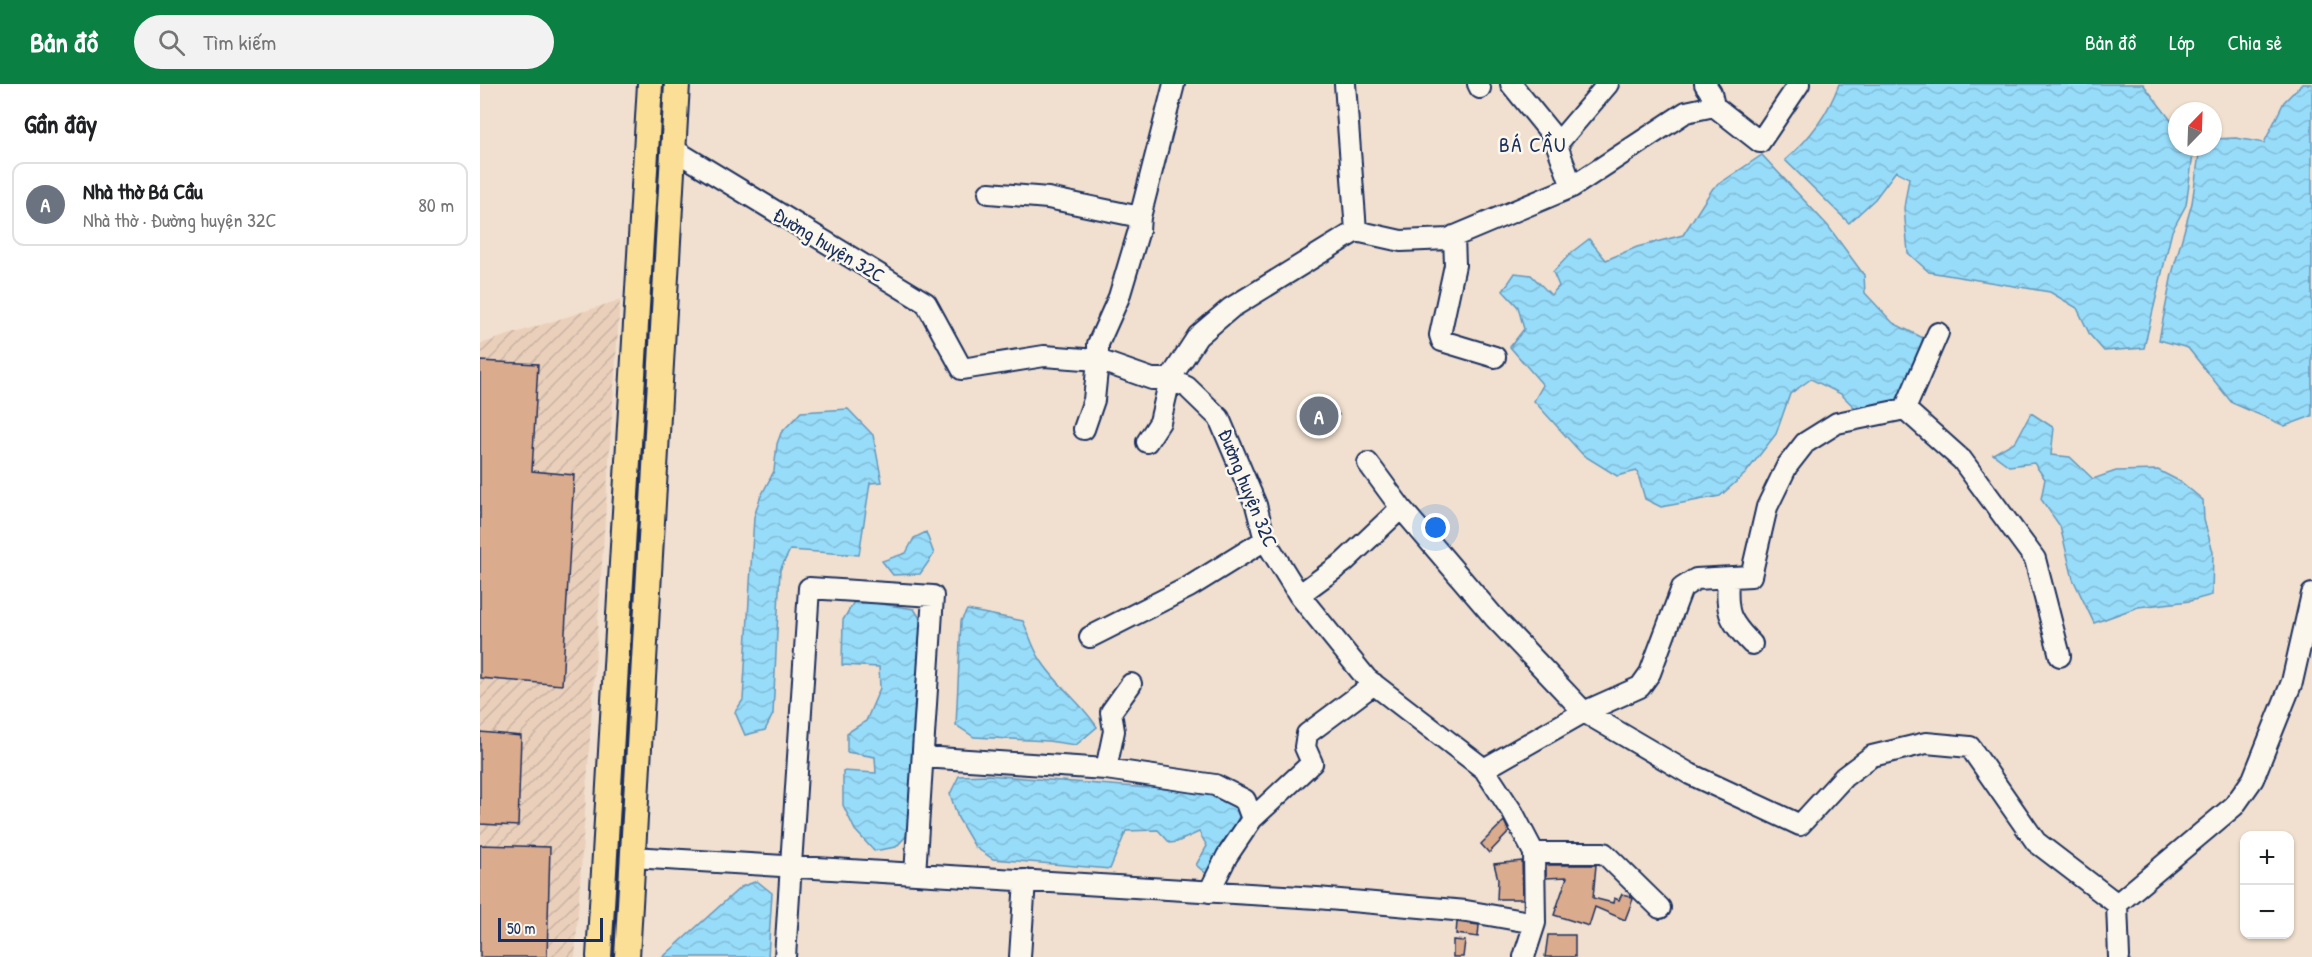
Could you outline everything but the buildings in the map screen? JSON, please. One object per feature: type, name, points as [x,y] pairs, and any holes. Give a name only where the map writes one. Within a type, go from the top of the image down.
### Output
[{"type":"main road","points":[[599,957],[650,84]]},
{"type":"main road","points":[[627,957],[677,84]]},
{"type":"main road","points":[[634,352],[661,353]]},
{"type":"street","points":[[1084,429],[1094,400],[1098,344],[1119,297],[1139,230],[1140,217],[1174,84]]},
{"type":"street","points":[[1345,84],[1356,231]]},
{"type":"street","points":[[1511,84],[1554,136],[1572,187]]},
{"type":"street","points":[[1557,144],[1608,84]]},
{"type":"street","points":[[1705,84],[1711,93],[1714,106],[1760,142],[1799,84]]},
{"type":"street","points":[[1147,442],[1160,422],[1170,379],[1198,336],[1230,308],[1356,231],[1401,240],[1448,239],[1572,187],[1686,112],[1714,106]]},
{"type":"street","name":"Đường huyện 32C","points":[[673,149],[926,303],[962,369],[1044,356],[1098,360],[1152,379],[1170,379],[1187,387],[1220,418],[1256,505],[1265,540],[1299,596],[1367,679],[1484,769],[1513,813],[1534,853],[1535,923],[1524,957]]},
{"type":"street","points":[[989,193],[1048,198],[1140,217]]},
{"type":"street","points":[[1454,236],[1455,265],[1440,335],[1442,341],[1495,357]]},
{"type":"street","points":[[1905,409],[1938,333]]},
{"type":"street","points":[[1484,769],[1584,711],[1640,687],[1650,673],[1682,588],[1696,579],[1751,576],[1767,507],[1787,466],[1804,443],[1837,423],[1905,409]]},
{"type":"street","points":[[1905,409],[1962,460],[2034,558],[2060,656]]},
{"type":"street","points":[[1368,463],[1401,508],[1494,616],[1584,711],[1689,774],[1800,825],[1844,777],[1872,756],[1926,743],[1970,747],[2036,842],[2117,904]]},
{"type":"street","points":[[1299,596],[1344,562],[1401,508]]},
{"type":"street","points":[[1090,637],[1190,587],[1265,540]]},
{"type":"street","points":[[1728,578],[1727,606],[1735,627],[1752,644]]},
{"type":"street","points":[[785,957],[809,588],[933,596],[915,874]]},
{"type":"street","points":[[2117,904],[2234,806],[2253,778],[2292,681],[2312,594]]},
{"type":"street","points":[[1106,769],[1114,731],[1111,712],[1131,684]]},
{"type":"street","points":[[1209,892],[1227,856],[1252,819],[1312,763],[1305,747],[1306,734],[1374,684]]},
{"type":"street","points":[[923,757],[1106,769],[1215,785],[1245,800],[1252,819]]},
{"type":"street","points":[[1534,853],[1604,853],[1660,908]]},
{"type":"street","points":[[633,857],[1209,892],[1466,911],[1535,923]]},
{"type":"street","points":[[1020,957],[1025,880]]},
{"type":"street","points":[[2117,904],[2119,957]]},
{"type":"shaded area","points":[[620,300],[575,957],[480,957],[480,344]]},
{"type":"water","points":[[1839,84],[2143,84],[2168,116],[2168,156],[2193,156],[2186,205],[2172,231],[2144,348],[2104,351],[2090,335],[2077,308],[2050,292],[1929,272],[1908,253],[1904,208],[1909,178],[1896,171],[1875,199],[1849,223],[1785,160],[1817,125]]},
{"type":"water","points":[[2302,84],[2312,84],[2312,416],[2285,426],[2232,403],[2188,348],[2159,340],[2172,274],[2192,203],[2199,156],[2222,156],[2222,139],[2236,138],[2264,143],[2284,102]]},
{"type":"water","points":[[1762,155],[1828,226],[1864,275],[1865,293],[1893,323],[1923,338],[1907,392],[1894,405],[1854,407],[1841,394],[1811,379],[1790,394],[1776,434],[1745,474],[1720,496],[1661,507],[1645,499],[1637,471],[1617,476],[1583,455],[1534,401],[1543,385],[1510,347],[1524,329],[1518,307],[1503,291],[1515,273],[1531,275],[1551,295],[1559,286],[1553,272],[1572,252],[1589,239],[1606,260],[1637,247],[1683,235],[1713,188]]},
{"type":"water","points":[[848,409],[873,435],[882,482],[870,483],[859,555],[790,550],[780,570],[773,714],[765,730],[745,735],[735,712],[743,700],[754,517],[760,498],[774,471],[777,444],[781,433],[801,412]]},
{"type":"water","points":[[2031,413],[2054,428],[2051,455],[2070,457],[2093,479],[2116,471],[2158,470],[2181,482],[2203,500],[2204,520],[2213,552],[2212,595],[2190,601],[2138,607],[2094,623],[2073,579],[2060,526],[2041,499],[2045,479],[2034,463],[2009,466],[1993,454],[2016,441]]},
{"type":"water","points":[[926,532],[934,554],[920,574],[893,575],[882,561],[906,553],[914,538]]},
{"type":"water","points":[[855,600],[914,609],[925,626],[909,833],[896,847],[874,851],[855,830],[843,805],[843,771],[876,773],[875,757],[847,752],[847,733],[866,721],[880,688],[879,667],[842,665],[843,620]]},
{"type":"water","points":[[967,610],[1023,621],[1035,650],[1046,668],[1084,709],[1097,727],[1076,745],[974,737],[956,725],[961,621]]},
{"type":"water","points":[[987,775],[1148,788],[1156,780],[1188,782],[1230,802],[1240,814],[1219,862],[1208,875],[1196,865],[1207,846],[1199,832],[1170,843],[1158,830],[1126,831],[1110,869],[993,859],[975,847],[958,818],[950,794],[959,776]]},
{"type":"water","points":[[757,881],[772,893],[768,957],[663,957],[741,887]]},
{"type":"place","name":"Nhà thờ Bá Cầu","points":[[1319,416]]},
{"type":"district","name":"BÁ CẦU","points":[[1533,145]]}]
